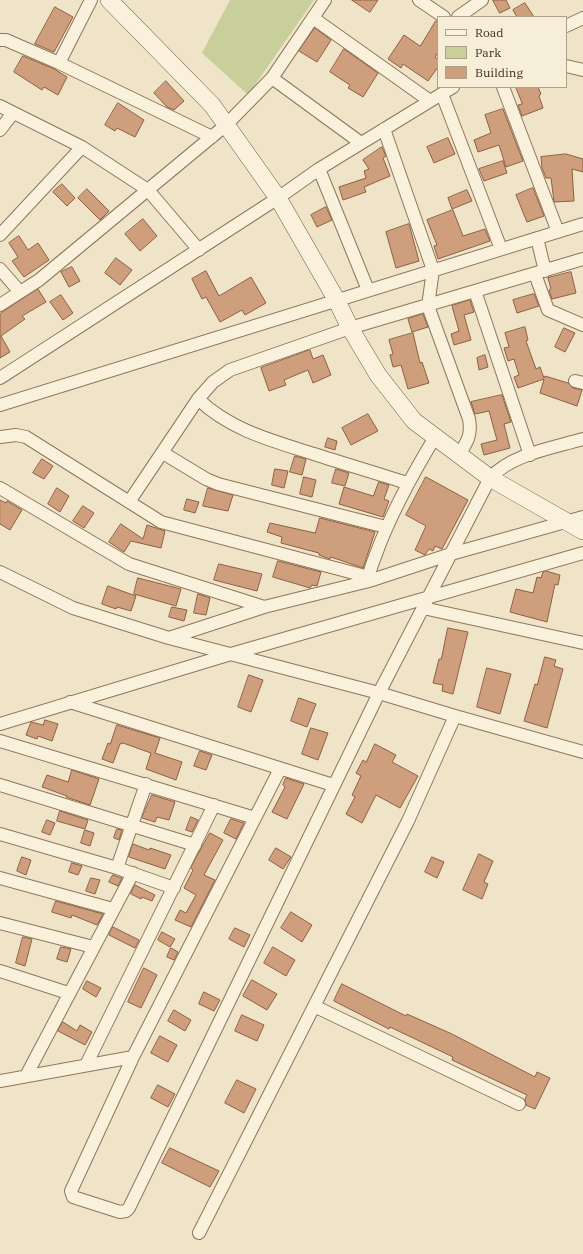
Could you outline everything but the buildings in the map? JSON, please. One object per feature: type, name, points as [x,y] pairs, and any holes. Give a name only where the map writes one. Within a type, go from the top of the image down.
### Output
[{"type":"main road","points":[[109,0],[212,105],[278,198],[336,299],[350,328],[378,375],[414,421],[490,478],[583,532]]},
{"type":"street","points":[[59,63],[91,0]]},
{"type":"street","points":[[0,306],[39,280],[226,125],[272,78],[325,0]]},
{"type":"street","points":[[419,0],[443,16]]},
{"type":"street","points":[[459,16],[482,0]]},
{"type":"street","points":[[314,18],[430,101]]},
{"type":"street","points":[[567,26],[583,18]]},
{"type":"street","points":[[0,40],[6,40],[59,63],[212,137]]},
{"type":"street","points":[[567,66],[583,70]]},
{"type":"street","points":[[272,78],[361,143]]},
{"type":"street","points":[[0,378],[199,250],[319,169],[452,88]]},
{"type":"street","points":[[503,88],[558,232]]},
{"type":"street","points":[[442,94],[501,249]]},
{"type":"street","points":[[0,106],[13,114],[82,147],[148,190],[199,250]]},
{"type":"street","points":[[0,130],[13,114]]},
{"type":"street","points":[[384,129],[432,270],[428,306],[469,419],[471,431],[468,440],[459,455]]},
{"type":"street","points":[[0,235],[82,147]]},
{"type":"street","points":[[319,169],[368,290]]},
{"type":"street","points":[[0,405],[336,299],[583,224]]},
{"type":"street","points":[[537,238],[540,272],[548,310],[583,325]]},
{"type":"street","points":[[129,502],[198,399],[213,382],[230,370],[350,328],[583,259]]},
{"type":"street","points":[[0,269],[20,292]]},
{"type":"street","points":[[475,291],[530,455]]},
{"type":"street","points":[[198,399],[211,411],[227,421],[258,436],[407,483]]},
{"type":"street","points":[[0,437],[16,435],[26,437],[156,520],[369,579]]},
{"type":"street","points":[[369,579],[386,527],[407,483],[435,437]]},
{"type":"street","points":[[280,769],[133,1057],[71,1192],[73,1197],[120,1212],[126,1211],[129,1208],[333,785],[490,478],[502,467],[530,455],[583,439]]},
{"type":"street","points":[[163,453],[206,479],[218,484],[386,527]]},
{"type":"street","points":[[0,488],[128,564],[264,607]]},
{"type":"street","points":[[169,638],[264,607],[369,579],[583,517]]},
{"type":"street","points":[[0,724],[231,654],[426,604],[583,553]]},
{"type":"street","points":[[0,572],[73,608],[169,638],[379,693],[583,752]]},
{"type":"street","points":[[426,604],[583,643]]},
{"type":"street","points":[[70,702],[333,785]]},
{"type":"street","points":[[199,1233],[408,821],[455,716]]},
{"type":"street","points":[[0,741],[256,818]]},
{"type":"street","points":[[117,868],[146,784]]},
{"type":"street","points":[[0,785],[194,846]]},
{"type":"street","points":[[86,1065],[214,805]]},
{"type":"street","points":[[0,834],[117,868],[174,888]]},
{"type":"street","points":[[26,1076],[68,993],[133,873]]},
{"type":"street","points":[[0,878],[113,909]]},
{"type":"street","points":[[0,923],[93,947]]},
{"type":"street","points":[[0,971],[68,993]]},
{"type":"street","points":[[314,1006],[519,1104]]},
{"type":"street","points":[[0,1081],[133,1057]]},
{"type":"green space","points":[[230,0],[314,0],[250,92],[247,94],[202,53]]}]
